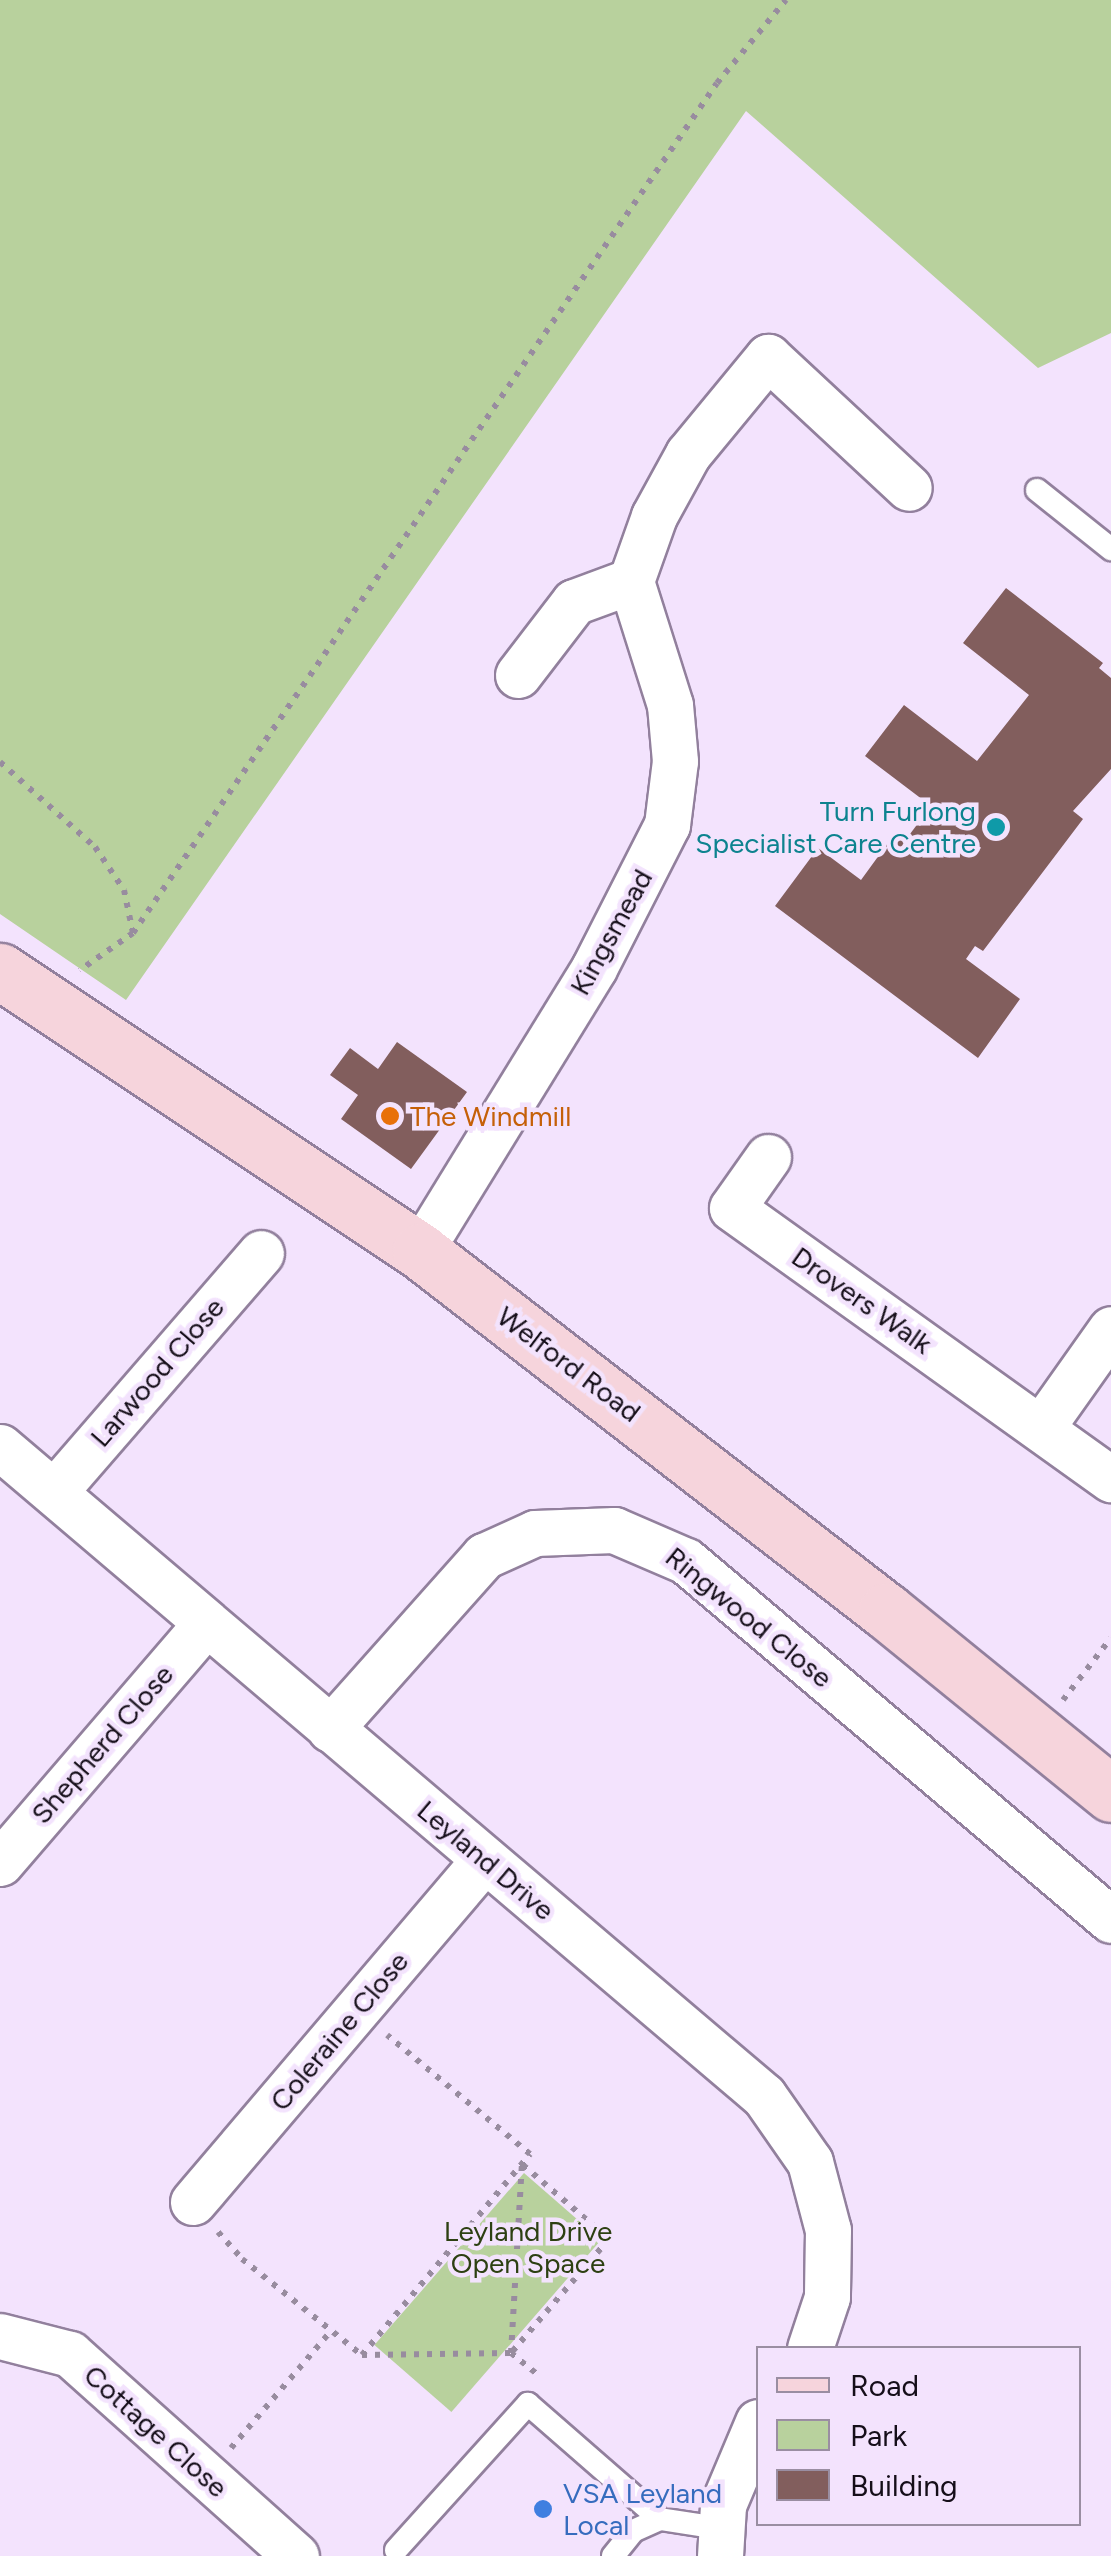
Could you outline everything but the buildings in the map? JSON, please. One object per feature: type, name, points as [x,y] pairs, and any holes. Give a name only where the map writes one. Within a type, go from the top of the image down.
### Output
[{"type":"main road","name":"Welford Road","points":[[0,971],[420,1251],[1038,1732],[1111,1794]]},
{"type":"street","points":[[518,675],[574,602],[631,582],[654,516],[688,454],[768,357],[909,488]]},
{"type":"street","name":"Kingsmead","points":[[420,1251],[594,968],[667,824],[675,761],[670,705],[631,582]]},
{"type":"street","name":"Drovers Walk","points":[[768,1158],[732,1208],[1111,1479]]},
{"type":"street","name":"Larwood Close","points":[[54,1492],[261,1253]]},
{"type":"street","points":[[1042,1428],[1111,1330]]},
{"type":"street","name":"Leyland Drive","points":[[0,1446],[205,1624],[726,2061],[792,2132],[810,2162],[828,2230],[827,2297],[811,2346]]},
{"type":"street","name":"Ringwood Close","points":[[330,1729],[484,1556],[535,1533],[614,1530],[686,1561],[1111,1920]]},
{"type":"street","name":"Shepherd Close","points":[[0,1864],[205,1624]]},
{"type":"street","name":"Coleraine Close","points":[[193,2202],[485,1859]]},
{"type":"street","name":"Cottage Close","points":[[0,2336],[70,2354],[296,2556]]},
{"type":"street","points":[[720,2542],[731,2479],[756,2426]]},
{"type":"lane","points":[[1037,490],[1111,549]]},
{"type":"lane","points":[[396,2550],[528,2404],[660,2520],[720,2542]]},
{"type":"lane","points":[[612,2556],[633,2532],[660,2520]]},
{"type":"path","points":[[48,1005],[93,956],[133,934],[717,84],[786,0]]},
{"type":"path","points":[[0,762],[95,847],[124,890],[133,934]]},
{"type":"path","points":[[1038,1732],[1111,1638]]},
{"type":"path","points":[[357,2009],[530,2154],[362,2356]]},
{"type":"path","points":[[512,2353],[608,2239],[522,2164]]},
{"type":"path","points":[[512,2353],[522,2164]]},
{"type":"path","points":[[242,2259],[362,2356],[512,2353],[541,2378]]},
{"type":"path","points":[[207,2476],[330,2332]]},
{"type":"green space","points":[[0,0],[1111,0],[1111,333],[1038,368],[746,111],[126,1000],[0,914]]},
{"type":"green space","name":"Leyland Drive Open Space","points":[[524,2173],[601,2240],[451,2412],[374,2345]]},
{"type":"place","name":"Turn Furlong Specialist Care Centre","points":[[996,827]]},
{"type":"place","name":"The Windmill","points":[[390,1116]]},
{"type":"place","name":"VSA Leyland Local","points":[[543,2509]]}]
